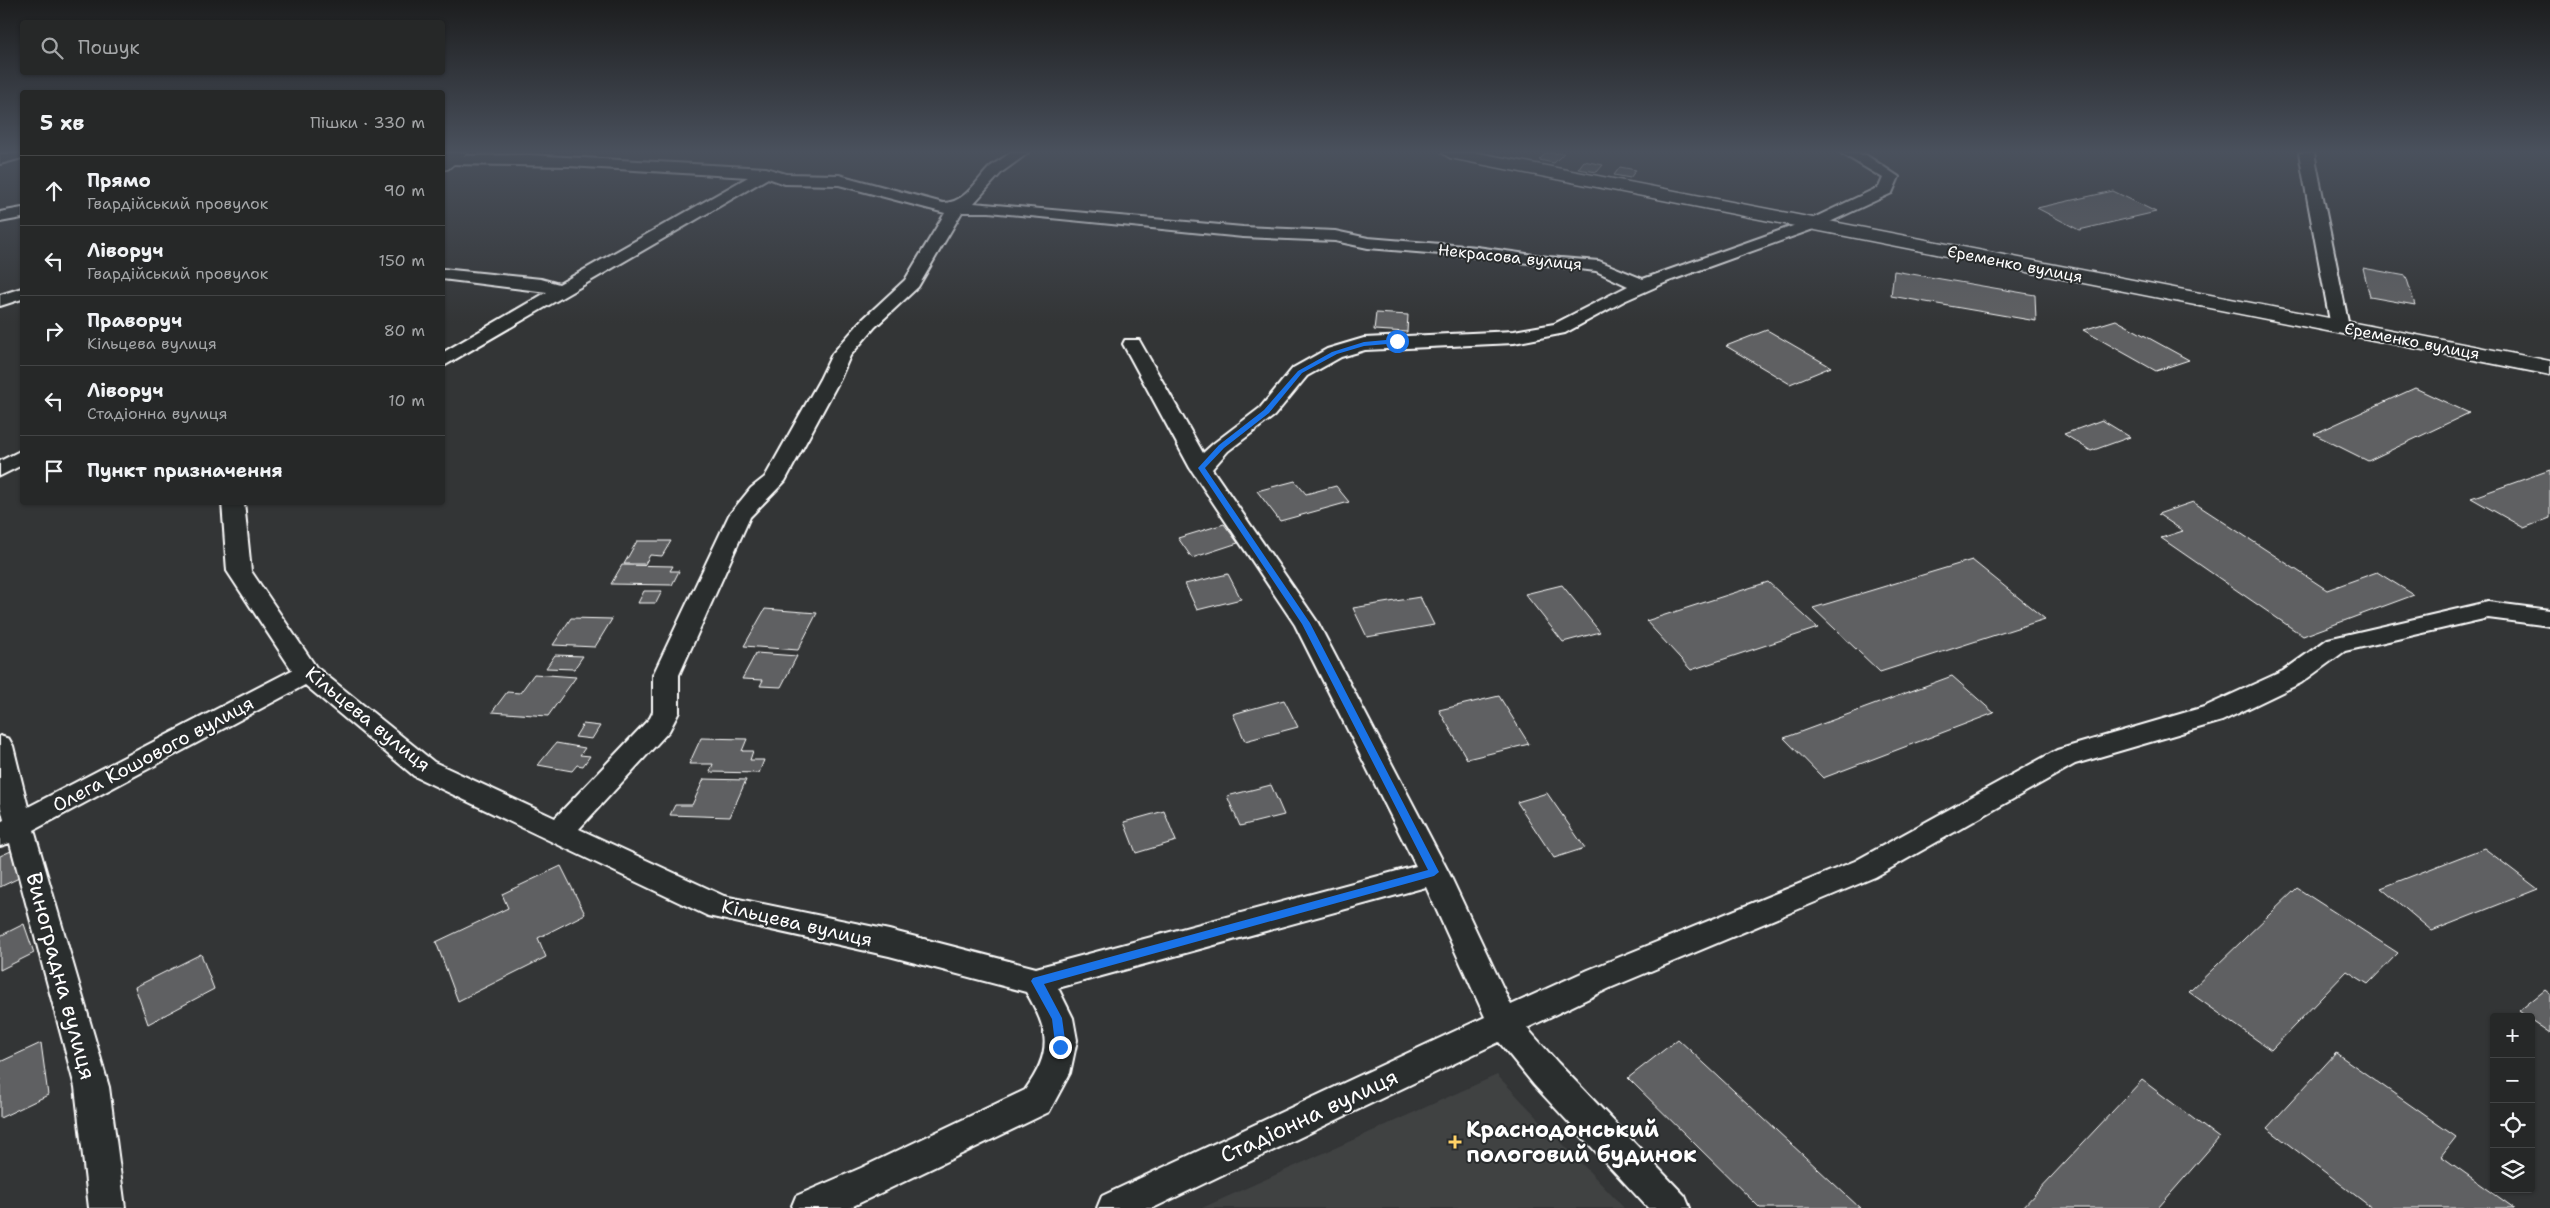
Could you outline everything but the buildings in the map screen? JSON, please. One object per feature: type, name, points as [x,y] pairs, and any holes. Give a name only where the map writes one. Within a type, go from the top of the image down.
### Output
[{"type":"street","points":[[445,359],[703,209]]},
{"type":"street","points":[[559,832],[660,724],[666,712],[666,675],[740,514],[759,493],[774,481],[830,379],[841,354],[869,323],[912,283],[958,209]]},
{"type":"street","name":"Некрасова вулиця","points":[[1013,209],[1243,232],[1334,236],[1368,243],[1477,252],[1548,262],[1599,266],[1643,286]]},
{"type":"street","name":"Єременко вулиця","points":[[1738,209],[2550,368]]},
{"type":"street","points":[[1201,468],[1221,446],[1267,412],[1300,372],[1334,353],[1364,344],[1422,342],[1471,337],[1514,337],[1559,329],[1618,297],[1643,286],[1813,224],[1844,209]]},
{"type":"street","points":[[2317,209],[2340,327]]},
{"type":"street","points":[[0,218],[20,213]]},
{"type":"street","points":[[445,274],[541,284],[562,291]]},
{"type":"street","points":[[0,300],[20,294]]},
{"type":"street","points":[[1132,344],[1201,468],[1306,623],[1434,872],[1504,1024],[1546,1074],[1672,1208]]},
{"type":"street","points":[[0,470],[20,457]]},
{"type":"street","name":"Кільцева вулиця","points":[[233,505],[239,571],[307,673],[424,769],[719,907],[889,943],[1036,981],[1434,872]]},
{"type":"street","name":"Стадіонна вулиця","points":[[1115,1208],[1599,979],[1865,869],[2066,757],[2221,710],[2292,677],[2337,645],[2488,610],[2550,618]]},
{"type":"street","name":"Олега Кошового вулиця","points":[[9,830],[307,673]]},
{"type":"street","name":"Виноградна вулиця","points":[[0,746],[9,830],[92,1087],[107,1208]]},
{"type":"street","points":[[809,1208],[873,1180],[1037,1101],[1050,1084],[1057,1066],[1060,1047],[1057,1018],[1036,981]]},
{"type":"shaded area","name":"Краснодонський пологовий будинок","points":[[1497,1075],[1624,1208],[1202,1208]]},
{"type":"place","name":"Краснодонський пологовий будинок","points":[[1455,1142]]},
{"type":"route","points":[[1060,1047],[1057,1018],[1036,981],[1434,872],[1306,623],[1201,468],[1221,446],[1267,412],[1300,372],[1334,353],[1364,344],[1397,341]]}]
